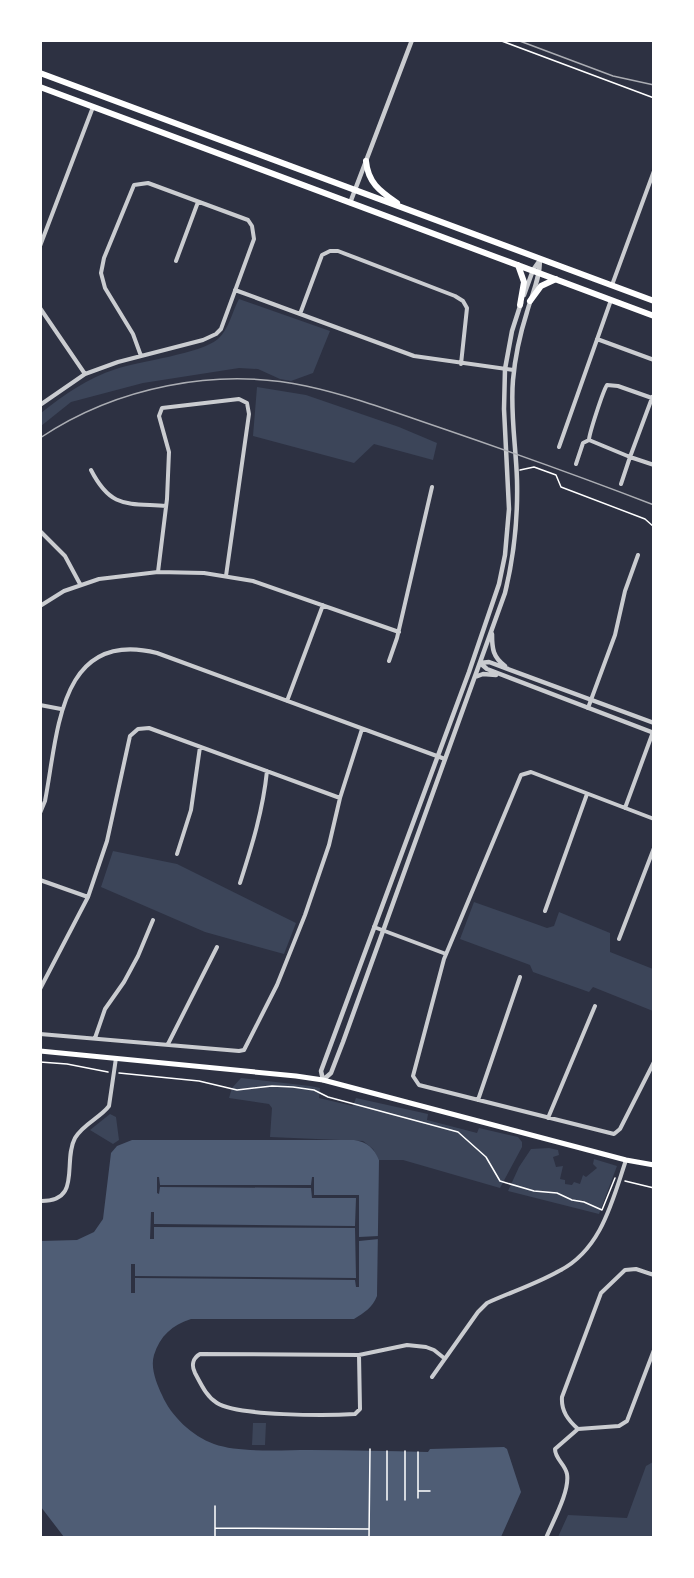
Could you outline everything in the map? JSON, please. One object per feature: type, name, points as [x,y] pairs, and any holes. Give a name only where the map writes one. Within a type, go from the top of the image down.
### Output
[{"type":"highway","points":[[40,73],[654,301]]},
{"type":"highway","points":[[40,87],[654,316]]},
{"type":"highway","points":[[366,161],[367,173],[373,184],[405,209]]},
{"type":"highway","points":[[518,265],[524,282],[520,305]]},
{"type":"highway","points":[[531,301],[541,285],[557,279]]},
{"type":"main road","points":[[40,1051],[323,1080],[653,1166]]},
{"type":"street","points":[[350,203],[412,40]]},
{"type":"street","points":[[40,246],[93,107]]},
{"type":"street","points":[[611,285],[654,171]]},
{"type":"street","points":[[40,405],[85,374],[216,334],[224,321],[254,239],[252,226],[248,220],[148,183],[134,185],[101,273],[105,288],[133,334],[141,356]]},
{"type":"street","points":[[176,261],[198,202]]},
{"type":"street","points":[[300,314],[322,255],[330,251],[338,251],[460,298],[467,308],[461,364]]},
{"type":"street","points":[[540,260],[540,273],[520,335],[514,370],[511,408],[516,470],[515,549],[505,593],[331,1073],[323,1080],[321,1071],[469,672],[496,593],[508,537],[509,479],[504,409],[505,369],[512,331],[520,305],[533,270],[540,260]]},
{"type":"street","points":[[236,290],[414,356],[514,370]]},
{"type":"street","points":[[559,447],[611,299]]},
{"type":"street","points":[[40,308],[85,374]]},
{"type":"street","points":[[597,339],[654,360]]},
{"type":"street","points":[[589,440],[589,434],[607,385],[618,386],[653,397],[621,484]]},
{"type":"street","points":[[158,572],[166,506],[169,452],[159,416],[162,408],[239,399],[247,403],[249,414],[226,576]]},
{"type":"street","points":[[589,440],[654,465]]},
{"type":"street","points":[[576,464],[583,444],[589,440]]},
{"type":"street","points":[[91,470],[111,499],[122,503],[166,506]]},
{"type":"street","points":[[389,661],[399,632],[432,487]]},
{"type":"street","points":[[40,531],[64,556],[80,584]]},
{"type":"street","points":[[508,537],[515,549]]},
{"type":"street","points":[[505,555],[515,549]]},
{"type":"street","points":[[587,709],[615,635],[625,591],[638,555]]},
{"type":"street","points":[[40,606],[80,584],[129,574],[158,572],[226,576],[253,581],[399,632]]},
{"type":"street","points":[[287,701],[323,605]]},
{"type":"street","points":[[492,629],[492,650],[495,657],[511,670]]},
{"type":"street","points":[[40,813],[45,801],[61,709],[71,685],[85,666],[106,654],[140,649],[168,657],[446,760]]},
{"type":"street","points":[[477,649],[480,663],[487,669],[653,733],[625,808]]},
{"type":"street","points":[[469,672],[480,663],[489,662],[654,723]]},
{"type":"street","points":[[474,678],[483,674],[507,677]]},
{"type":"street","points":[[40,705],[61,709]]},
{"type":"street","points":[[40,989],[88,897],[107,841],[130,736],[138,729],[149,728],[340,798]]},
{"type":"street","points":[[40,1034],[239,1052],[244,1050],[277,985],[304,915],[329,845],[340,798],[362,729]]},
{"type":"street","points":[[177,854],[191,810],[200,747]]},
{"type":"street","points":[[240,883],[254,842],[267,771]]},
{"type":"street","points":[[654,819],[531,772],[521,775],[446,954],[413,1072],[414,1080],[419,1085],[616,1134],[654,1062]]},
{"type":"street","points":[[545,910],[587,794]]},
{"type":"street","points":[[619,939],[654,848]]},
{"type":"street","points":[[40,880],[88,897]]},
{"type":"street","points":[[95,1038],[105,1009],[124,982],[153,920]]},
{"type":"street","points":[[375,927],[446,954]]},
{"type":"street","points":[[168,1044],[217,947]]},
{"type":"street","points":[[478,1100],[520,977]]},
{"type":"street","points":[[548,1118],[595,1006]]},
{"type":"street","points":[[40,1201],[56,1200],[64,1195],[68,1186],[73,1144],[81,1130],[109,1106],[116,1058]]},
{"type":"street","points":[[432,1377],[478,1312],[487,1303],[560,1271],[577,1261],[601,1229],[626,1160]]},
{"type":"street","points":[[578,1428],[564,1412],[562,1397],[598,1297],[625,1270],[636,1269],[654,1275]]},
{"type":"street","points":[[359,1355],[360,1409],[355,1414],[254,1412],[230,1409],[210,1398],[193,1369],[195,1357],[200,1354],[359,1355],[417,1346],[434,1350],[444,1359]]},
{"type":"street","points":[[546,1538],[567,1484],[565,1468],[556,1455],[555,1449],[578,1428],[619,1426],[627,1421],[654,1350]]},
{"type":"path","points":[[499,40],[654,98]]},
{"type":"path","points":[[516,470],[534,467],[555,475],[561,487],[645,519],[654,527]]},
{"type":"path","points":[[40,1062],[67,1064],[114,1073],[199,1081],[237,1090],[272,1086],[314,1090],[328,1097],[458,1132],[486,1157],[500,1181],[534,1191],[557,1193],[602,1210],[614,1178],[654,1188]]},
{"type":"path","points":[[369,1538],[370,1449]]},
{"type":"path","points":[[387,1451],[387,1500]]},
{"type":"path","points":[[405,1451],[405,1500]]},
{"type":"path","points":[[418,1452],[418,1498]]},
{"type":"path","points":[[418,1491],[430,1491]]},
{"type":"path","points":[[215,1506],[215,1538]]},
{"type":"path","points":[[215,1528],[369,1529]]},
{"type":"shaded area","points":[[239,299],[330,331],[313,373],[291,381],[280,379],[258,369],[239,368],[143,383],[71,402],[41,426],[41,413],[95,377],[127,366],[198,349],[218,339],[228,325]]},
{"type":"shaded area","points":[[257,387],[306,395],[399,427],[437,443],[433,460],[374,444],[354,463],[253,436]]},
{"type":"shaded area","points":[[113,851],[177,864],[296,923],[284,954],[205,932],[101,887]]},
{"type":"shaded area","points":[[474,902],[547,928],[554,926],[559,912],[610,933],[610,952],[653,969],[653,1011],[593,987],[589,992],[533,972],[530,965],[460,939]]},
{"type":"shaded area","points":[[241,1078],[320,1088],[319,1098],[353,1106],[356,1098],[428,1114],[427,1120],[477,1133],[479,1128],[518,1137],[522,1142],[522,1147],[500,1188],[403,1160],[379,1160],[373,1149],[363,1141],[270,1137],[272,1108],[269,1104],[229,1098],[232,1088]]},
{"type":"shaded area","points":[[110,1114],[116,1117],[119,1140],[113,1144],[90,1130]]},
{"type":"shaded area","points":[[132,1140],[354,1140],[363,1142],[375,1152],[379,1160],[377,1296],[370,1307],[354,1319],[191,1319],[178,1324],[160,1342],[153,1360],[156,1381],[166,1403],[183,1424],[198,1436],[224,1447],[261,1450],[428,1452],[430,1449],[504,1447],[507,1449],[521,1492],[501,1537],[64,1537],[41,1507],[41,1241],[77,1240],[94,1232],[103,1219],[111,1153],[117,1146]]},
{"type":"shaded area","points":[[531,1149],[558,1150],[559,1155],[553,1157],[556,1167],[563,1166],[560,1179],[565,1180],[565,1184],[572,1185],[574,1182],[580,1184],[583,1175],[586,1177],[597,1168],[593,1164],[594,1159],[617,1166],[599,1214],[508,1191],[519,1167]]},
{"type":"shaded area","points":[[253,1423],[266,1423],[265,1445],[252,1445]]},
{"type":"shaded area","points":[[653,1462],[653,1537],[558,1537],[568,1515],[627,1518],[646,1466]]},
{"type":"pier","points":[[157,1177],[159,1177],[160,1185],[311,1185],[312,1177],[314,1177],[314,1195],[359,1195],[359,1237],[379,1236],[379,1239],[359,1241],[359,1287],[356,1287],[355,1280],[135,1278],[135,1293],[131,1293],[131,1264],[135,1264],[135,1276],[356,1278],[355,1228],[154,1227],[154,1239],[150,1239],[151,1212],[154,1212],[154,1224],[355,1226],[356,1198],[312,1198],[311,1188],[160,1187],[159,1194],[157,1193]]},
{"type":"railway","points":[[517,40],[613,76],[654,85]]},
{"type":"railway","points":[[40,438],[70,420],[134,394],[202,381],[237,379],[272,381],[324,390],[376,406],[523,456],[654,505]]}]
